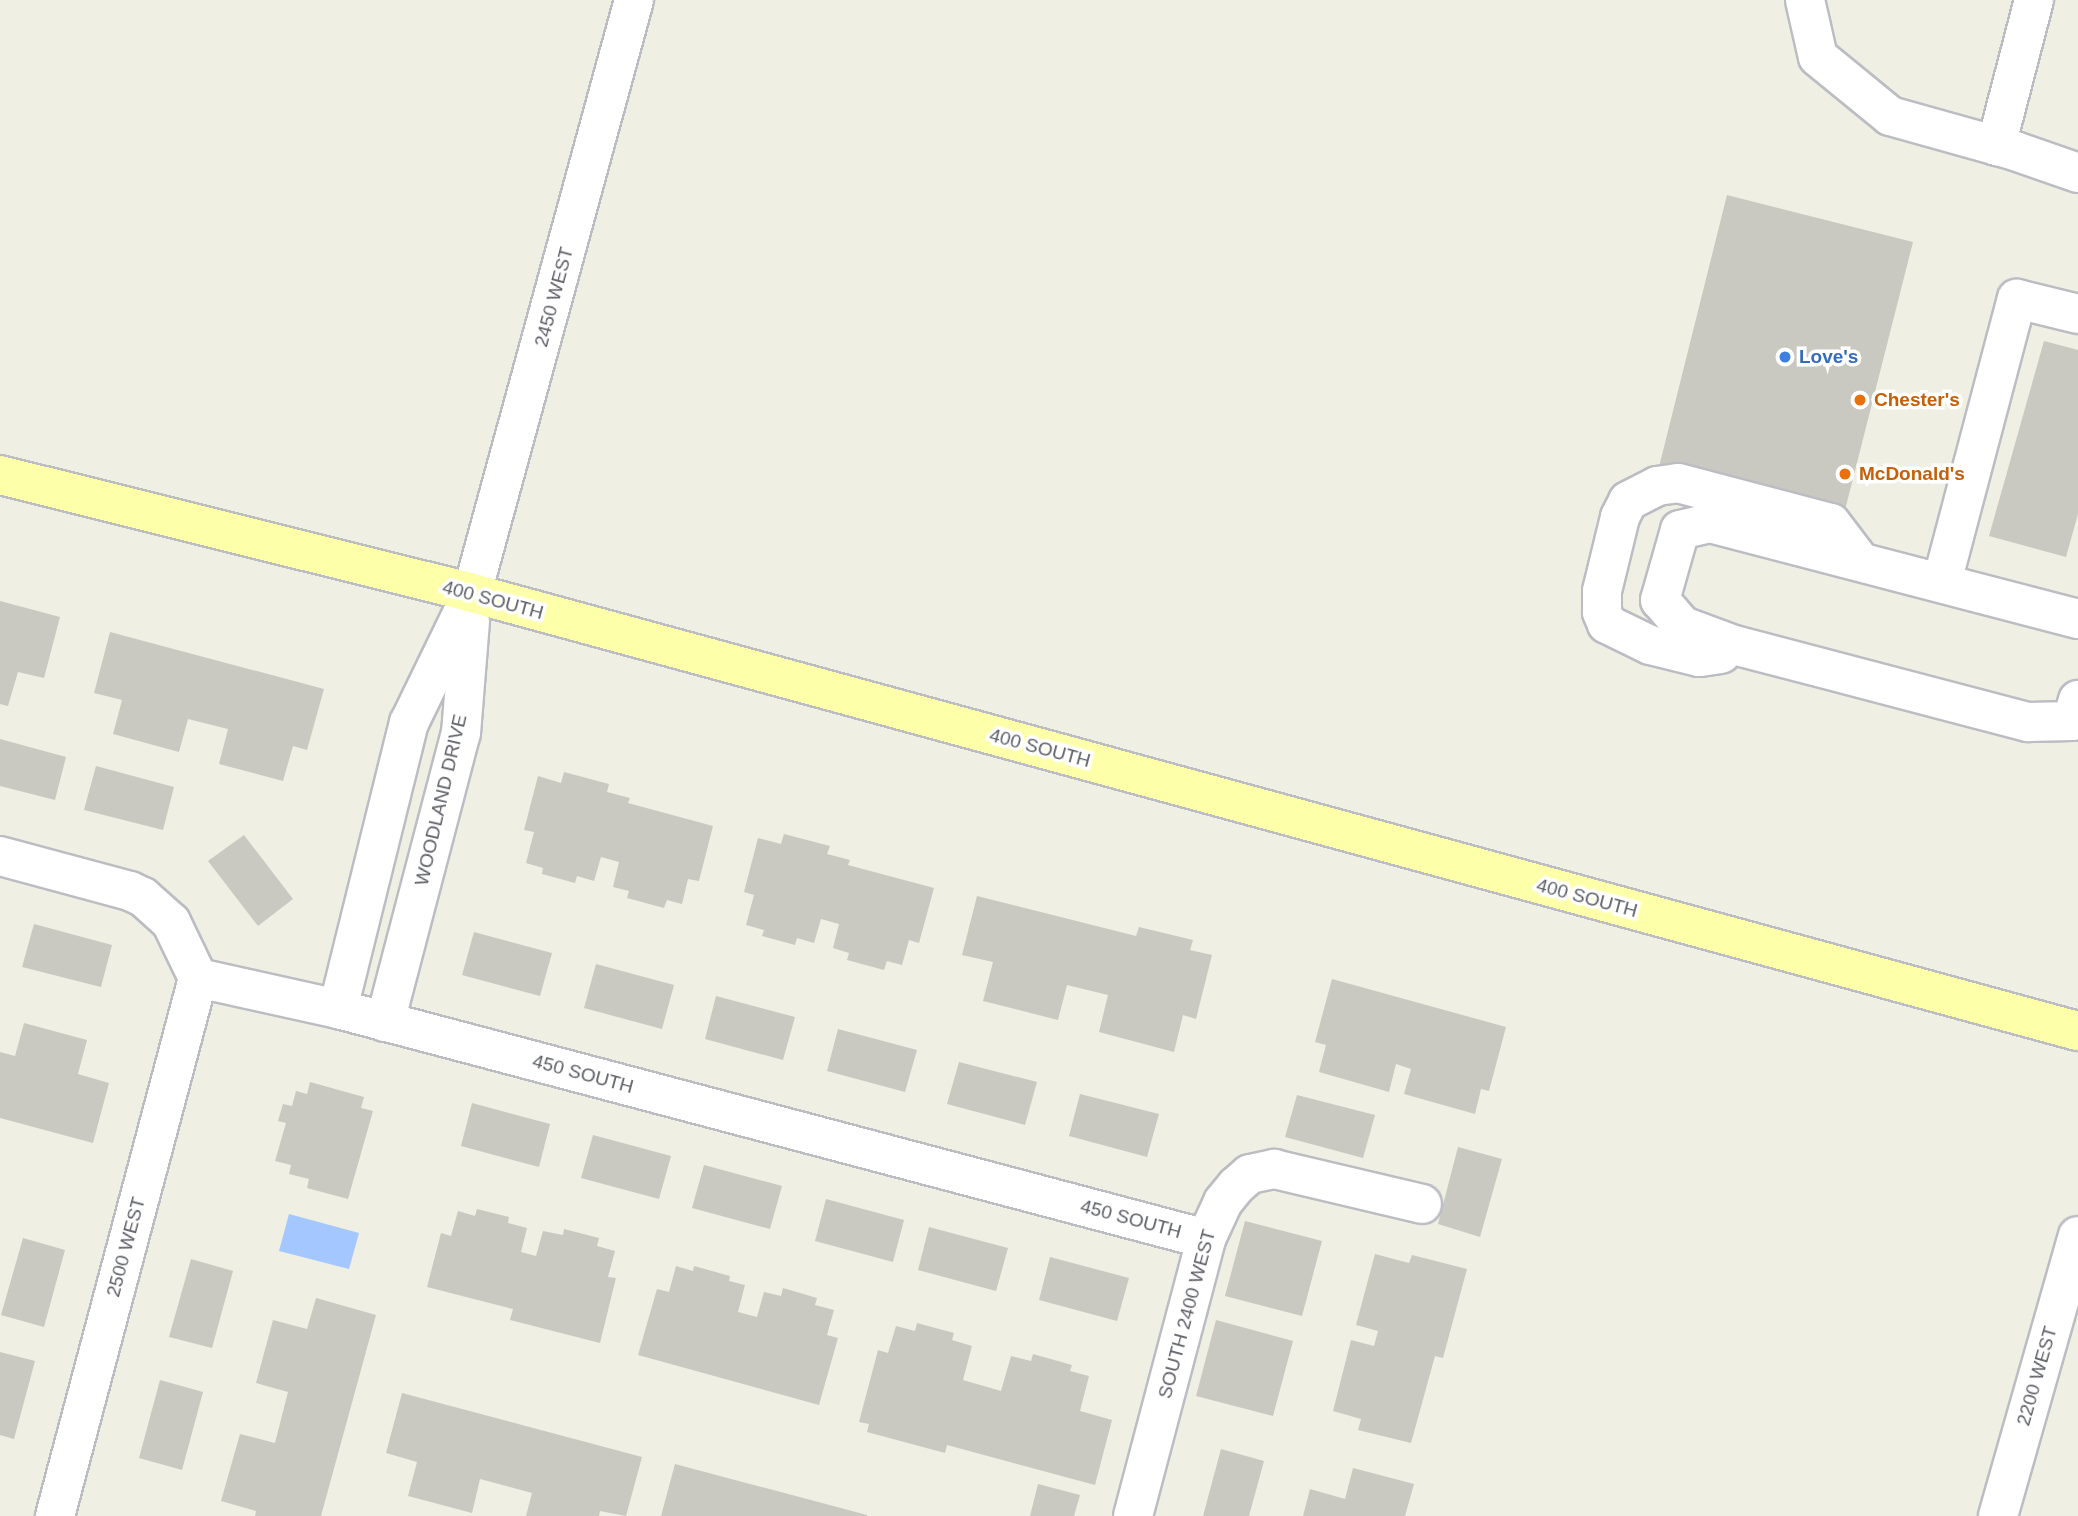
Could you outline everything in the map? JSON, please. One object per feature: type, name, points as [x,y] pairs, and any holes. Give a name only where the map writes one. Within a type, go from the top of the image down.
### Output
[{"type":"main road","name":"400 SOUTH","points":[[0,475],[472,593],[2078,1031]]},
{"type":"street","name":"2450 WEST","points":[[472,593],[634,0]]},
{"type":"street","points":[[1805,0],[1818,57],[1890,116],[2078,173]]},
{"type":"street","points":[[1996,146],[2034,0]]},
{"type":"street","points":[[1942,582],[2017,299],[2078,314]]},
{"type":"street","points":[[1734,645],[1721,654],[1699,657],[1650,645],[1607,624],[1602,612],[1602,591],[1620,517],[1628,501],[1657,486],[1678,483],[1831,523],[1860,561]]},
{"type":"street","points":[[2078,619],[1710,523],[1680,530],[1660,600],[1683,626],[1734,645],[2028,722],[2072,721],[2078,700]]},
{"type":"street","points":[[338,1009],[409,723],[472,593]]},
{"type":"street","name":"WOODLAND DRIVE","points":[[385,1022],[461,733],[472,593]]},
{"type":"street","points":[[382,835],[431,848]]},
{"type":"street","points":[[0,856],[130,891],[143,897],[171,922],[198,978]]},
{"type":"street","name":"450 SOUTH","points":[[198,978],[338,1009],[1206,1239]]},
{"type":"street","name":"2500 WEST","points":[[55,1516],[198,978]]},
{"type":"street","name":"SOUTH 2400 WEST","points":[[1133,1516],[1206,1239],[1228,1194],[1250,1174],[1266,1169],[1422,1204]]},
{"type":"street","name":"2200 WEST","points":[[1998,1516],[2069,1295],[2078,1236]]},
{"type":"water","points":[[289,1214],[359,1233],[349,1269],[279,1251]]},
{"type":"building","name":"Love's","points":[[1727,195],[1913,242],[1843,518],[1658,471]]},
{"type":"building","points":[[2044,341],[2078,350],[2078,514],[2066,557],[1989,536]]},
{"type":"building","points":[[0,601],[60,617],[44,678],[18,672],[8,706],[0,704]]},
{"type":"building","points":[[110,632],[324,689],[307,750],[293,746],[283,781],[219,764],[228,729],[188,719],[179,752],[113,734],[122,700],[94,693]]},
{"type":"building","points":[[0,739],[66,757],[55,800],[0,786]]},
{"type":"building","points":[[96,766],[174,787],[163,830],[84,810]]},
{"type":"building","points":[[564,772],[609,784],[607,792],[630,798],[628,803],[713,826],[699,881],[688,879],[682,904],[667,900],[664,908],[627,898],[629,891],[613,887],[619,862],[601,857],[594,881],[577,876],[575,883],[542,874],[543,868],[526,863],[534,832],[524,830],[538,776],[561,783]]},
{"type":"building","points":[[784,834],[830,846],[827,854],[850,860],[848,865],[934,888],[919,943],[909,940],[902,965],[887,961],[884,970],[847,960],[849,953],[833,948],[839,924],[821,919],[814,943],[797,938],[795,945],[762,936],[764,930],[746,925],[754,895],[744,892],[758,838],[781,844]]},
{"type":"building","points":[[244,835],[293,899],[258,926],[208,861]]},
{"type":"building","points":[[977,896],[1136,936],[1139,927],[1193,940],[1190,950],[1212,955],[1196,1019],[1183,1015],[1174,1052],[1099,1032],[1108,995],[1067,985],[1058,1020],[983,1001],[993,962],[962,955]]},
{"type":"building","points":[[34,924],[112,945],[101,987],[22,967]]},
{"type":"building","points":[[474,932],[552,953],[540,996],[462,975]]},
{"type":"building","points":[[596,964],[674,985],[662,1029],[584,1008]]},
{"type":"building","points":[[1332,979],[1506,1027],[1489,1091],[1481,1089],[1475,1114],[1404,1094],[1411,1069],[1396,1064],[1389,1092],[1319,1072],[1326,1045],[1315,1042]]},
{"type":"building","points":[[716,996],[795,1017],[783,1060],[705,1039]]},
{"type":"building","points":[[24,1023],[87,1040],[78,1074],[109,1083],[93,1143],[0,1118],[0,1052],[15,1056]]},
{"type":"building","points":[[838,1029],[917,1050],[905,1092],[827,1071]]},
{"type":"building","points":[[959,1062],[1037,1082],[1025,1125],[947,1104]]},
{"type":"building","points":[[310,1082],[364,1097],[361,1108],[373,1111],[348,1199],[307,1188],[309,1179],[289,1174],[291,1165],[275,1161],[286,1123],[278,1121],[283,1104],[292,1106],[296,1091],[307,1094]]},
{"type":"building","points":[[1080,1094],[1159,1114],[1147,1157],[1069,1136]]},
{"type":"building","points":[[1297,1095],[1375,1115],[1363,1158],[1285,1137]]},
{"type":"building","points":[[472,1103],[550,1124],[539,1167],[461,1146]]},
{"type":"building","points":[[593,1135],[671,1156],[659,1199],[581,1178]]},
{"type":"building","points":[[1458,1147],[1502,1159],[1480,1237],[1438,1224]]},
{"type":"building","points":[[704,1165],[782,1186],[770,1229],[692,1208]]},
{"type":"building","points":[[826,1199],[904,1220],[893,1262],[815,1241]]},
{"type":"building","points":[[477,1209],[509,1217],[508,1223],[527,1228],[521,1252],[536,1256],[543,1231],[563,1235],[564,1229],[599,1238],[597,1246],[615,1251],[608,1277],[616,1278],[600,1343],[510,1320],[513,1309],[427,1287],[441,1233],[451,1236],[458,1211],[475,1216]]},
{"type":"building","points":[[1245,1221],[1322,1241],[1302,1316],[1225,1296]]},
{"type":"building","points":[[929,1227],[1008,1248],[996,1291],[918,1270]]},
{"type":"building","points":[[23,1238],[65,1250],[44,1327],[1,1315]]},
{"type":"building","points":[[1375,1254],[1409,1263],[1412,1255],[1467,1269],[1443,1358],[1435,1356],[1411,1443],[1358,1430],[1361,1419],[1333,1411],[1351,1340],[1374,1346],[1378,1331],[1356,1325]]},
{"type":"building","points":[[1050,1257],[1129,1278],[1117,1321],[1039,1300]]},
{"type":"building","points":[[191,1259],[233,1271],[212,1348],[169,1337]]},
{"type":"building","points":[[676,1266],[693,1271],[694,1266],[730,1276],[729,1281],[745,1285],[738,1312],[757,1317],[764,1292],[781,1296],[783,1288],[817,1298],[815,1305],[834,1310],[827,1335],[838,1338],[819,1405],[638,1355],[657,1289],[669,1292]]},
{"type":"building","points":[[316,1298],[376,1315],[321,1516],[255,1516],[256,1511],[221,1501],[240,1434],[275,1443],[288,1392],[256,1383],[273,1320],[307,1329]]},
{"type":"building","points":[[1216,1320],[1293,1341],[1273,1416],[1196,1396]]},
{"type":"building","points":[[917,1323],[954,1333],[952,1340],[972,1346],[963,1380],[1001,1391],[1011,1356],[1031,1361],[1033,1354],[1072,1365],[1070,1371],[1089,1376],[1080,1411],[1112,1420],[1095,1485],[947,1445],[945,1453],[867,1432],[869,1424],[859,1422],[878,1350],[888,1353],[896,1326],[915,1331]]},
{"type":"building","points":[[0,1352],[35,1361],[14,1439],[0,1435]]},
{"type":"building","points":[[160,1380],[203,1392],[182,1470],[139,1458]]},
{"type":"building","points":[[402,1393],[642,1457],[626,1516],[600,1511],[599,1516],[526,1516],[532,1493],[480,1479],[472,1513],[408,1496],[417,1462],[386,1453]]},
{"type":"building","points":[[1221,1449],[1264,1461],[1249,1516],[1203,1516]]},
{"type":"building","points":[[675,1464],[867,1515],[867,1516],[661,1516]]},
{"type":"building","points":[[1353,1468],[1414,1484],[1405,1516],[1303,1516],[1310,1489],[1345,1499]]},
{"type":"building","points":[[1038,1484],[1080,1495],[1074,1516],[1030,1516]]},
{"type":"place","name":"Love's","points":[[1785,357]]},
{"type":"place","name":"Chester's","points":[[1860,400]]},
{"type":"place","name":"McDonald's","points":[[1845,474]]}]
